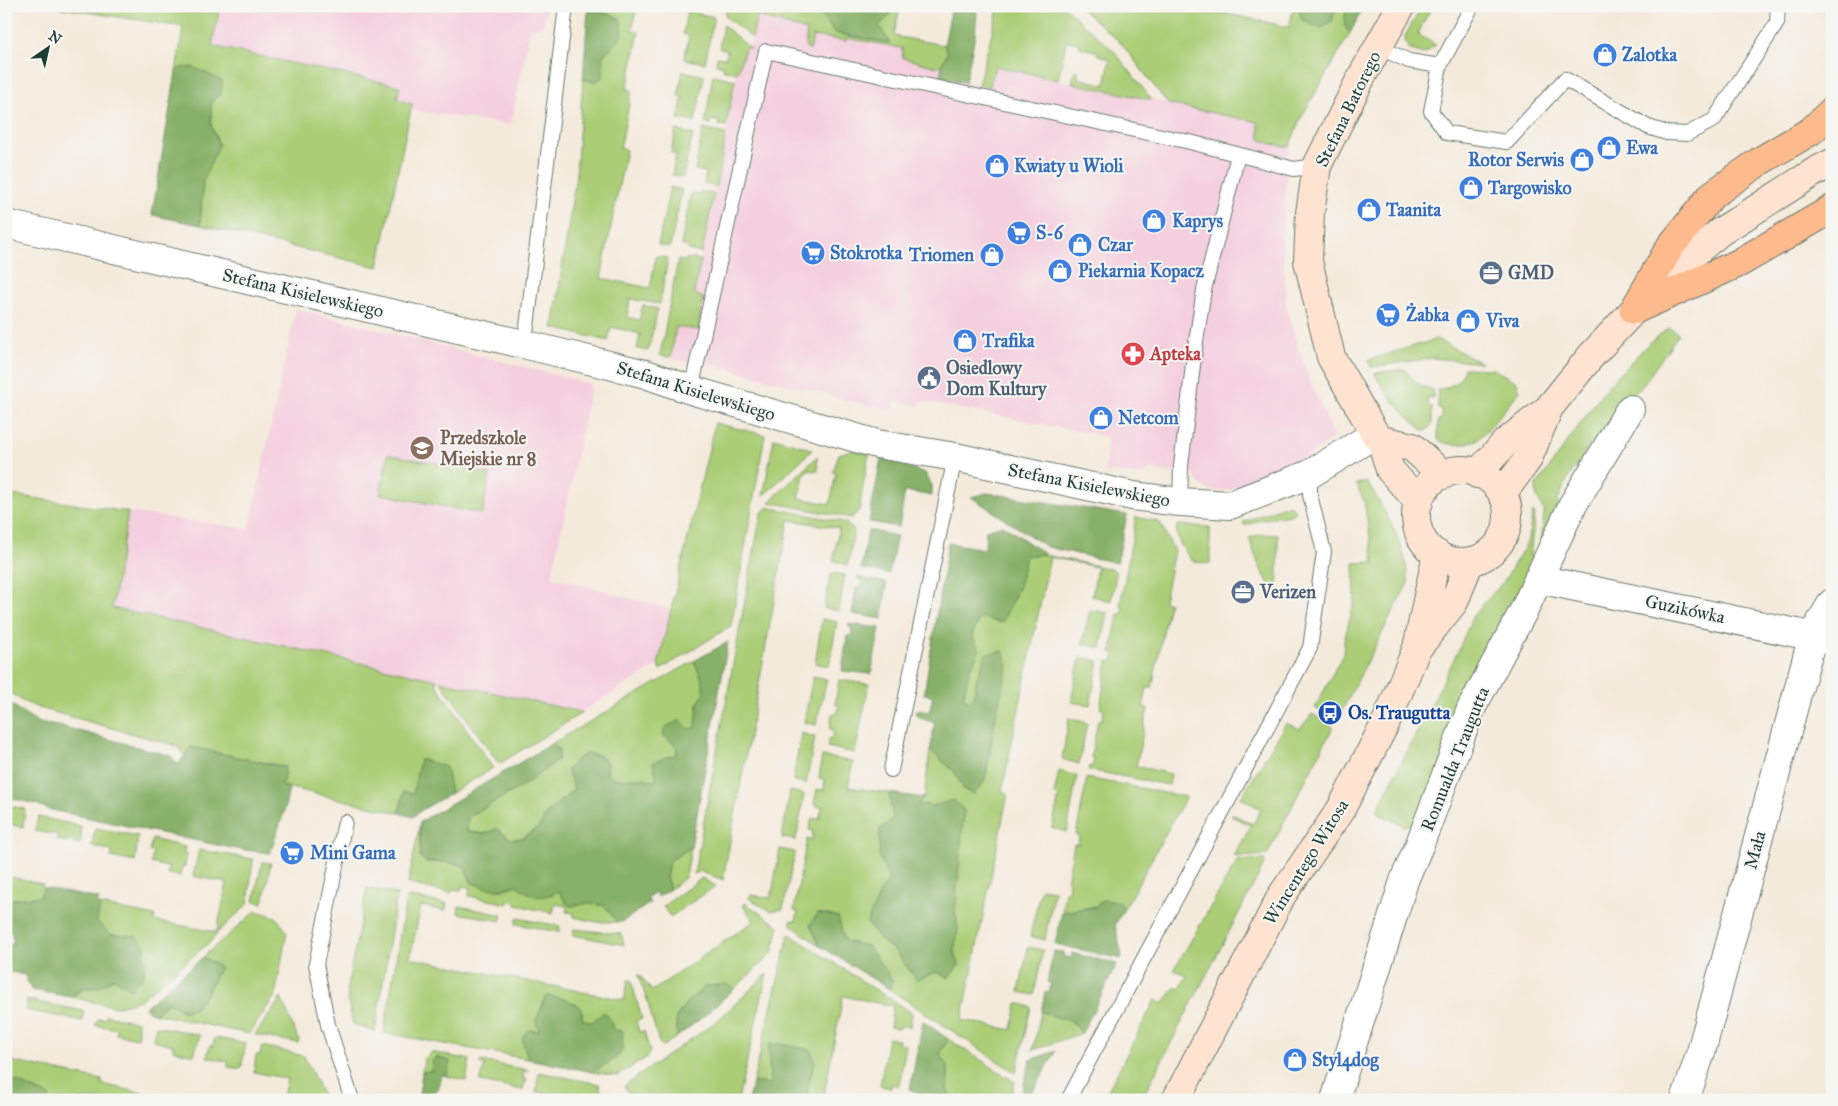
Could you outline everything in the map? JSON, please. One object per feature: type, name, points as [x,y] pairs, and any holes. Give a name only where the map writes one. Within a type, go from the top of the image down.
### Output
[{"type":"main road","points":[[1634,310],[1670,246],[1712,195],[1760,161],[1811,131],[1832,111]]},
{"type":"main road","points":[[1634,310],[1739,263],[1832,209]]},
{"type":"street","name":"Stefana Batorego","points":[[1401,6],[1378,47],[1318,166],[1310,213],[1308,261],[1331,357],[1378,437],[1390,470],[1418,502]]},
{"type":"street","points":[[1477,474],[1506,442],[1548,409],[1591,356],[1680,265],[1720,232],[1816,171],[1832,163]]},
{"type":"street","name":"Stefana Kisielewskiego","points":[[6,224],[646,374],[691,390],[877,444],[955,458],[1133,496],[1180,502],[1230,505],[1310,474],[1378,437]]},
{"type":"street","points":[[1502,494],[1528,459],[1548,409]]},
{"type":"street","name":"Romualda Traugutta","points":[[1335,1100],[1405,878],[1471,709],[1525,608],[1572,506],[1630,409]]},
{"type":"street","points":[[1378,437],[1412,448],[1443,475]]},
{"type":"street","points":[[1459,470],[1477,474],[1492,482],[1502,494],[1507,507],[1507,522],[1503,536],[1495,548],[1484,557],[1456,562],[1442,558],[1430,550],[1422,539],[1417,526],[1416,512],[1418,502],[1427,486],[1436,478],[1459,470]]},
{"type":"street","name":"Wincentego Witosa","points":[[1176,1100],[1282,896],[1341,809],[1386,722],[1418,648],[1437,554]]},
{"type":"street","name":"Wincentego Witosa","points":[[1418,648],[1454,602],[1470,561]]},
{"type":"street","name":"Guzikówka","points":[[1538,579],[1822,638]]},
{"type":"street","name":"Mała","points":[[1684,1100],[1702,1052],[1832,603]]},
{"type":"lane","points":[[523,344],[527,327],[566,6]]},
{"type":"lane","points":[[1472,6],[1440,66],[1431,111],[1447,133],[1507,142],[1565,79],[1648,127],[1667,133],[1688,134],[1714,120],[1777,23],[1778,6]]},
{"type":"lane","points":[[1378,47],[1409,62],[1440,66]]},
{"type":"lane","points":[[691,390],[766,51],[1182,140],[1294,169],[1318,166]]},
{"type":"lane","points":[[1180,502],[1180,466],[1204,290],[1238,155]]},
{"type":"lane","points":[[890,770],[955,458]]},
{"type":"lane","points":[[1068,1100],[1310,648],[1324,552],[1310,495],[1310,474]]},
{"type":"lane","points":[[345,822],[316,964],[328,1025],[352,1100]]},
{"type":"shaded area","points":[[220,6],[547,6],[543,25],[530,30],[511,125],[410,110],[411,104],[397,99],[400,86],[212,46]]},
{"type":"shaded area","points":[[756,16],[807,31],[805,46],[810,51],[813,36],[845,41],[846,38],[903,48],[903,58],[937,67],[942,64],[940,77],[978,85],[990,87],[995,66],[1258,122],[1272,144],[1289,147],[1282,235],[1286,301],[1290,322],[1309,380],[1335,437],[1313,453],[1239,489],[1209,490],[1196,480],[1194,474],[1149,470],[1137,475],[1105,471],[1108,437],[921,401],[919,406],[895,401],[894,409],[866,405],[708,363],[691,363],[670,358],[676,327],[698,330],[700,296],[694,293],[736,75],[746,47],[750,48]]},
{"type":"shaded area","name":"Przedszkole Miejskie nr 8","points":[[296,309],[591,384],[552,577],[671,609],[658,665],[581,712],[112,608],[128,512],[249,529]]},
{"type":"green space","points":[[48,6],[220,6],[212,46],[400,86],[397,99],[412,104],[378,267],[200,225],[203,180],[219,145],[211,125],[211,103],[221,94],[180,68],[176,72],[183,27]]},
{"type":"green space","points":[[588,6],[637,6],[632,30],[639,32],[627,89],[632,90],[620,148],[626,150],[601,278],[650,288],[656,256],[668,258],[660,304],[630,299],[627,317],[639,320],[643,305],[658,309],[648,351],[637,349],[640,334],[611,327],[608,341],[553,328],[576,175],[583,79],[595,82],[612,15],[588,10]]},
{"type":"green space","points":[[727,6],[774,6],[781,16],[803,16],[816,7],[835,33],[889,43],[879,26],[889,16],[891,6],[900,6],[894,36],[944,45],[948,52],[942,64],[937,67],[903,58],[902,48],[846,38],[846,41],[813,36],[810,51],[805,46],[807,31],[757,16],[752,38],[725,16]]},
{"type":"green space","points":[[774,6],[891,6],[889,16],[879,26],[890,43],[835,33],[816,7],[803,16],[781,16]]},
{"type":"green space","points":[[952,6],[977,12],[975,36],[965,82],[940,77],[942,64],[948,52],[944,45]]},
{"type":"green space","points":[[999,6],[1063,6],[1115,52],[1152,100],[1072,83],[1075,70],[1078,71],[1078,78],[1105,85],[1110,59],[1098,55],[1098,52],[1079,47],[1080,43],[1066,41],[1058,80],[995,66],[990,87],[978,85]]},
{"type":"green space","points":[[1078,6],[1191,6],[1289,27],[1294,6],[1301,6],[1300,13],[1332,21],[1336,6],[1348,6],[1345,27],[1350,33],[1302,116],[1289,147],[1272,144],[1260,139],[1258,122],[1168,104],[1121,43]]},
{"type":"green space","points":[[1301,6],[1336,6],[1332,21],[1320,29],[1302,20]]},
{"type":"green space","points":[[1348,6],[1364,6],[1350,33],[1345,27]]},
{"type":"green space","points":[[1422,6],[1432,6],[1417,34],[1436,45],[1424,54],[1408,49],[1405,40],[1405,36]]},
{"type":"green space","points":[[588,10],[612,15],[621,20],[623,35],[603,56],[603,77],[595,82],[583,79]]},
{"type":"green space","points":[[687,11],[714,17],[705,63],[684,59],[689,36],[683,34]]},
{"type":"green space","points":[[723,25],[751,49],[746,47],[737,73],[723,70],[724,66],[716,64],[717,57],[726,58],[727,50],[719,48]]},
{"type":"green space","points":[[193,67],[222,81],[221,94],[211,103],[211,125],[219,145],[203,180],[200,225],[152,215],[176,72],[180,68]]},
{"type":"green space","points":[[683,71],[704,76],[695,122],[678,119],[683,97],[678,96]]},
{"type":"green space","points":[[713,75],[735,80],[726,126],[719,125],[719,121],[711,120],[710,124],[705,123]]},
{"type":"green space","points":[[703,129],[726,134],[716,187],[704,184],[706,172],[695,170]]},
{"type":"green space","points":[[676,130],[693,134],[683,177],[672,175],[676,154],[671,153]]},
{"type":"green space","points":[[670,187],[682,190],[670,247],[658,245]]},
{"type":"green space","points":[[700,191],[714,194],[702,253],[688,250],[689,247],[681,245],[691,193],[699,195]]},
{"type":"green space","points":[[687,258],[701,260],[694,293],[703,298],[698,330],[676,327],[671,356],[668,357],[660,355],[678,260],[686,261]]},
{"type":"green space","points":[[1669,328],[1679,334],[1640,389],[1628,398],[1596,443],[1592,442],[1568,478],[1557,502],[1561,509],[1541,550],[1544,511],[1536,495],[1536,486],[1605,389],[1649,343]]},
{"type":"green space","points":[[1437,339],[1481,363],[1434,358],[1371,367],[1368,360]]},
{"type":"green space","points":[[1464,368],[1493,369],[1517,382],[1520,391],[1491,426],[1476,440],[1457,444],[1447,443],[1438,440],[1438,420],[1442,419],[1441,409],[1438,409],[1438,390],[1458,380]]},
{"type":"green space","points":[[1405,369],[1417,382],[1433,390],[1433,398],[1428,397],[1427,406],[1432,407],[1432,424],[1425,432],[1397,405],[1374,373]]},
{"type":"green space","points":[[715,423],[765,435],[731,626],[660,670],[658,665]]},
{"type":"green space","points":[[774,438],[812,450],[763,496]]},
{"type":"green space","points":[[852,450],[869,454],[859,510],[852,518],[769,502],[817,457],[818,471],[808,470],[804,474],[799,498],[830,504],[836,473],[833,472],[839,454]]},
{"type":"green space","points":[[388,454],[490,474],[482,514],[380,494]]},
{"type":"green space","points":[[881,458],[925,473],[932,485],[932,496],[905,491],[899,527],[869,522]]},
{"type":"green space","points":[[1367,482],[1388,517],[1400,543],[1407,570],[1408,583],[1337,720],[1315,708],[1343,654],[1344,641],[1355,599],[1354,563],[1374,562],[1364,501],[1356,484]]},
{"type":"green space","points":[[987,493],[1127,515],[1117,563],[1047,547],[971,497]]},
{"type":"green space","points":[[6,494],[128,512],[112,608],[437,680],[436,684],[493,768],[451,793],[446,767],[413,794],[404,792],[399,813],[282,786],[285,767],[191,747],[185,756],[177,746],[39,708],[22,701],[6,690]]},
{"type":"green space","points":[[1290,505],[1296,512],[1291,515],[1260,520],[1245,526],[1243,522]]},
{"type":"green space","points":[[767,507],[845,522],[854,530],[848,565],[833,561],[839,528],[789,520],[723,880],[701,871],[694,874],[761,514]]},
{"type":"green space","points":[[1533,512],[1535,514],[1530,557],[1538,561],[1416,823],[1404,826],[1377,813],[1381,802],[1459,649],[1472,617],[1504,581],[1527,543]]},
{"type":"green space","points":[[1136,517],[1160,522],[1174,551],[1164,601],[1169,603],[1152,688],[1147,688],[1143,707],[1148,708],[1136,766],[1171,774],[1169,785],[1088,770],[1089,766],[1092,767],[1094,759],[1091,757],[1098,720],[1102,720],[1104,710],[1100,708],[1108,661],[1113,662],[1115,654],[1111,652],[1118,614],[1122,614],[1123,607],[1120,606]]},
{"type":"green space","points":[[1003,525],[1045,554],[1026,556],[1019,586],[1002,623],[980,617],[972,635],[979,650],[968,675],[963,699],[970,701],[974,697],[976,681],[986,654],[1003,651],[1008,666],[996,714],[984,782],[974,794],[964,790],[954,771],[930,750],[935,723],[920,718],[916,710],[929,712],[933,696],[924,694],[948,543],[985,549],[986,530]]},
{"type":"green space","points":[[1177,525],[1210,527],[1210,564],[1192,561],[1178,539]]},
{"type":"green space","points":[[868,530],[897,536],[889,574],[861,569]]},
{"type":"green space","points":[[1262,534],[1278,535],[1278,600],[1259,566],[1249,538]]},
{"type":"green space","points":[[1040,554],[1111,569],[1115,571],[1116,575],[1111,601],[1092,596],[1097,567],[1050,557],[1002,791],[1008,793],[962,1020],[1012,1030],[1017,1003],[1031,1007],[1016,1073],[889,989],[893,981],[865,956],[833,936],[810,925],[820,946],[791,925],[791,920],[796,921],[798,912],[794,910],[807,839],[812,840],[813,831],[809,830],[812,818],[819,819],[822,807],[814,805],[817,789],[824,790],[825,779],[819,778],[822,756],[853,762],[848,787],[889,793],[893,819],[879,855],[889,880],[880,893],[880,940],[894,950],[917,980],[936,972],[948,978],[959,964],[954,950],[958,929],[955,912],[963,810],[954,800],[933,806],[917,804],[924,798],[930,750],[954,771],[964,790],[991,739],[1001,691],[976,681],[974,697],[970,701],[963,699],[968,675],[979,650],[972,635],[980,617],[1002,623],[1019,586],[1026,556]]},
{"type":"green space","points":[[831,573],[845,575],[839,611],[824,608]]},
{"type":"green space","points":[[858,577],[887,583],[882,619],[852,614],[856,588],[860,588],[862,581]]},
{"type":"green space","points":[[1090,610],[1108,613],[1101,648],[1082,644]]},
{"type":"green space","points":[[822,619],[837,622],[829,666],[815,663]]},
{"type":"green space","points":[[849,624],[880,628],[871,674],[842,671],[847,636],[851,636],[852,628],[849,627]]},
{"type":"green space","points":[[728,642],[691,847],[669,861],[666,877],[670,889],[658,897],[655,892],[647,898],[650,903],[622,922],[617,922],[605,906],[588,903],[572,906],[566,903],[559,891],[541,897],[532,895],[516,885],[499,889],[484,887],[472,883],[463,865],[426,862],[420,857],[420,822],[551,744],[559,749],[558,760],[524,785],[468,817],[467,831],[483,834],[497,829],[511,839],[523,838],[540,826],[547,813],[574,789],[567,770],[576,760],[586,755],[596,755],[607,762],[607,774],[616,779],[642,778],[657,781],[653,763],[676,755],[677,747],[663,735],[665,727],[681,720],[688,729],[696,728],[698,703],[705,693],[702,679],[694,661]]},
{"type":"green space","points":[[1080,657],[1099,661],[1090,705],[1071,702]]},
{"type":"green space","points":[[694,661],[702,679],[705,693],[698,703],[696,729],[688,729],[677,747],[676,756],[666,757],[657,781],[642,778],[616,779],[607,774],[607,762],[600,756],[586,753],[574,789],[547,813],[540,826],[523,838],[511,839],[497,829],[483,834],[466,831],[468,817],[524,785],[558,760],[559,749],[551,744]]},
{"type":"green space","points":[[813,676],[827,679],[816,725],[804,722]]},
{"type":"green space","points":[[839,680],[869,684],[855,753],[827,747],[829,738],[832,738],[834,730],[830,729],[832,714],[837,714],[839,705],[835,704]]},
{"type":"green space","points":[[440,681],[581,712],[499,764]]},
{"type":"green space","points":[[6,701],[39,723],[64,727],[171,756],[178,765],[191,747],[285,767],[282,786],[289,788],[284,812],[270,853],[236,849],[47,809],[36,804],[6,797]]},
{"type":"green space","points":[[1312,714],[1333,727],[1267,855],[1234,856],[1251,826],[1232,816],[1232,814],[1253,824],[1261,809],[1241,798],[1286,723],[1300,729]]},
{"type":"green space","points":[[1069,718],[1087,723],[1079,764],[1062,759]]},
{"type":"green space","points":[[801,733],[815,737],[806,784],[793,780]]},
{"type":"green space","points":[[420,759],[446,767],[451,793],[413,817],[399,813],[404,792],[413,793]]},
{"type":"green space","points":[[1059,771],[1077,776],[1067,832],[1052,828],[1059,796],[1054,794]]},
{"type":"green space","points":[[1087,778],[1186,797],[1124,909],[1119,902],[1062,912],[1065,892],[1068,892],[1069,883],[1067,882],[1074,844],[1078,844],[1079,836],[1076,835]]},
{"type":"green space","points":[[790,791],[804,794],[796,840],[782,838]]},
{"type":"green space","points":[[889,793],[924,798],[918,804],[933,806],[954,800],[964,810],[955,912],[958,929],[954,950],[959,965],[948,978],[936,972],[917,980],[894,950],[880,940],[867,923],[880,893],[889,880],[879,855],[880,829],[893,819]]},
{"type":"green space","points":[[6,805],[25,809],[23,827],[6,824]]},
{"type":"green space","points":[[38,817],[81,826],[80,844],[57,840],[58,835],[35,831]]},
{"type":"green space","points":[[420,822],[420,856],[426,862],[463,865],[472,883],[503,890],[516,885],[531,895],[559,891],[566,903],[572,906],[588,903],[605,906],[617,922],[596,922],[574,917],[574,913],[566,912],[567,906],[555,904],[553,913],[516,905],[516,902],[509,900],[508,904],[469,896],[470,887],[462,886],[461,890],[453,889],[451,893],[408,884]]},
{"type":"green space","points":[[95,828],[138,836],[135,862],[111,857],[112,851],[92,846]]},
{"type":"green space","points":[[152,839],[185,847],[184,854],[187,855],[185,866],[182,867],[180,876],[167,874],[168,867],[151,863],[153,852],[149,851]]},
{"type":"green space","points":[[691,847],[686,877],[670,889],[666,877],[669,861]]},
{"type":"green space","points":[[780,849],[795,852],[783,909],[771,911],[748,898],[751,895],[771,898]]},
{"type":"green space","points":[[199,850],[253,859],[248,904],[218,932],[227,883],[193,876]]},
{"type":"green space","points":[[1265,860],[1141,1100],[1103,1100],[1155,1000],[1163,1004],[1175,987],[1180,989],[1187,976],[1174,970],[1237,861]]},
{"type":"green space","points":[[262,862],[271,863],[263,903],[254,901]]},
{"type":"green space","points":[[6,876],[43,884],[42,887],[44,888],[39,897],[6,901]]},
{"type":"green space","points":[[702,878],[716,886],[670,917],[663,906]]},
{"type":"green space","points":[[44,888],[99,899],[97,904],[100,905],[97,922],[112,935],[136,936],[145,946],[144,976],[131,989],[114,978],[99,987],[83,989],[71,997],[31,990],[25,975],[6,971],[6,945],[14,944],[11,931],[6,931],[6,901],[39,897]]},
{"type":"green space","points":[[367,888],[397,894],[375,1032],[353,1024],[347,988]]},
{"type":"green space","points":[[1041,888],[1054,890],[1045,940],[1030,936]]},
{"type":"green space","points":[[410,897],[447,904],[445,911],[421,906],[410,958],[624,1000],[628,980],[631,980],[642,1019],[636,1021],[639,1032],[644,1031],[650,1052],[646,1058],[617,1076],[592,1072],[615,1059],[611,1020],[592,1022],[582,1019],[582,1008],[539,1032],[522,1038],[528,1059],[384,1033],[406,898]]},
{"type":"green space","points":[[1102,900],[1119,902],[1124,909],[1115,925],[1122,959],[1055,944],[1062,912],[1096,907]]},
{"type":"green space","points":[[745,903],[779,926],[772,954],[734,989],[729,984],[688,1001],[676,1017],[677,1037],[663,1046],[659,1043],[638,975],[640,975],[652,991],[754,921],[743,906]]},
{"type":"green space","points":[[100,905],[155,916],[154,921],[217,932],[217,934],[140,1000],[116,1007],[71,997],[83,989],[99,987],[114,978],[136,936],[112,935],[96,922]]},
{"type":"green space","points":[[459,906],[502,915],[501,921],[458,913]]},
{"type":"green space","points":[[256,911],[276,917],[287,932],[275,996],[249,1034],[156,1014],[168,1002],[183,1012],[220,968],[203,957]]},
{"type":"green space","points":[[818,913],[838,917],[845,941],[868,946],[893,981],[889,989],[820,946],[810,925]]},
{"type":"green space","points":[[517,918],[560,926],[559,932],[516,924]]},
{"type":"green space","points":[[574,929],[621,934],[624,945],[573,935]]},
{"type":"green space","points":[[789,934],[912,1013],[910,1027],[901,1025],[900,1029],[890,1027],[893,1006],[843,996],[823,1100],[808,1100],[808,1083],[815,1061],[769,1062],[770,1084],[753,1082]]},
{"type":"green space","points":[[1028,947],[1043,950],[1034,995],[1019,992]]},
{"type":"green space","points":[[1054,951],[1063,952],[1063,956],[1071,958],[1072,953],[1117,964],[1082,1033],[1073,1022],[1041,1012],[1045,992],[1049,993],[1051,984],[1047,982]]},
{"type":"green space","points":[[203,957],[220,967],[206,995],[194,1009],[183,1012],[168,1002],[156,1014],[150,1012],[145,1007]]},
{"type":"green space","points":[[767,974],[738,1100],[633,1100],[624,1086],[717,1021]]},
{"type":"green space","points":[[729,984],[734,989],[677,1037],[676,1017],[688,1001],[706,986]]},
{"type":"green space","points":[[546,996],[566,999],[582,1008],[582,1019],[592,1022],[604,1012],[611,1020],[613,1030],[623,1031],[622,1051],[615,1059],[592,1072],[528,1059],[522,1038],[528,1030],[539,1031],[536,1021]]},
{"type":"green space","points":[[281,998],[299,1041],[298,1043],[255,1035]]},
{"type":"green space","points":[[27,1000],[84,1011],[82,1021],[26,1010]]},
{"type":"green space","points":[[1041,1012],[1073,1022],[1082,1033],[1033,1050]]},
{"type":"green space","points":[[106,1015],[138,1022],[138,1038],[116,1034],[117,1029],[95,1025],[99,1018],[105,1019]]},
{"type":"green space","points":[[923,1021],[948,1039],[940,1054],[948,1071],[947,1090],[957,1100],[927,1100],[910,1089]]},
{"type":"green space","points":[[156,1026],[200,1035],[194,1055],[173,1050],[173,1045],[153,1040]]},
{"type":"green space","points":[[215,1038],[246,1043],[241,1069],[228,1067],[228,1062],[207,1057],[210,1045],[213,1046]]},
{"type":"green space","points":[[888,1038],[899,1040],[898,1044],[906,1045],[899,1086],[892,1084],[891,1088],[880,1086]]},
{"type":"green space","points":[[948,1039],[1015,1082],[1010,1100],[955,1099],[946,1090],[948,1071],[946,1063],[940,1054]]},
{"type":"green space","points":[[769,1044],[783,1044],[811,1050],[815,1061],[808,1083],[808,1100],[748,1100],[753,1082],[770,1084]]},
{"type":"green space","points":[[262,1046],[304,1056],[325,1100],[282,1100],[287,1079],[254,1072],[256,1055],[260,1055]]},
{"type":"green space","points":[[1056,1051],[1028,1100],[1020,1100],[1030,1060]]},
{"type":"green space","points":[[431,1052],[470,1060],[466,1081],[447,1076],[450,1061],[432,1071],[422,1072],[424,1059]]},
{"type":"green space","points":[[436,1057],[450,1061],[447,1076],[442,1075],[437,1090],[425,1100],[419,1095],[422,1072],[432,1071],[432,1061]]},
{"type":"green space","points":[[6,1060],[102,1080],[102,1084],[157,1096],[159,1100],[49,1100],[48,1096],[6,1077]]},
{"type":"green space","points":[[481,1061],[528,1070],[524,1071],[523,1078],[527,1079],[523,1090],[480,1082],[485,1065],[480,1064]]},
{"type":"green space","points":[[539,1072],[599,1084],[601,1091],[595,1100],[536,1092]]},
{"type":"green space","points":[[6,1077],[49,1096],[49,1100],[6,1100]]},
{"type":"place","name":"Zalotka","points":[[1605,55]]},
{"type":"place","name":"Ewa","points":[[1609,148]]},
{"type":"place","name":"Rotor Serwis","points":[[1582,160]]},
{"type":"place","name":"Kwiaty u Wioli","points":[[997,166]]},
{"type":"place","name":"Targowisko","points":[[1471,188]]},
{"type":"place","name":"Taanita","points":[[1369,210]]},
{"type":"place","name":"Kaprys","points":[[1154,221]]},
{"type":"place","name":"S-6","points":[[1019,233]]},
{"type":"place","name":"Czar","points":[[1080,245]]},
{"type":"place","name":"Stokrotka","points":[[813,253]]},
{"type":"place","name":"Triomen","points":[[992,255]]},
{"type":"place","name":"Piekarnia Kopacz","points":[[1060,271]]},
{"type":"place","name":"GMD","points":[[1491,273]]},
{"type":"place","name":"Żabka","points":[[1388,315]]},
{"type":"place","name":"Viva","points":[[1468,321]]},
{"type":"place","name":"Trafika","points":[[965,341]]},
{"type":"place","name":"Apteka","points":[[1133,354]]},
{"type":"place","name":"Osiedlowy Dom Kultury","points":[[929,378]]},
{"type":"place","name":"Netcom","points":[[1101,418]]},
{"type":"place","name":"Przedszkole Miejskie nr 8","points":[[422,448]]},
{"type":"place","name":"Verizen","points":[[1243,592]]},
{"type":"place","name":"Os. Traugutta","points":[[1330,713]]},
{"type":"place","name":"Mini Gama","points":[[292,853]]},
{"type":"place","name":"Styl4dog","points":[[1295,1060]]}]
